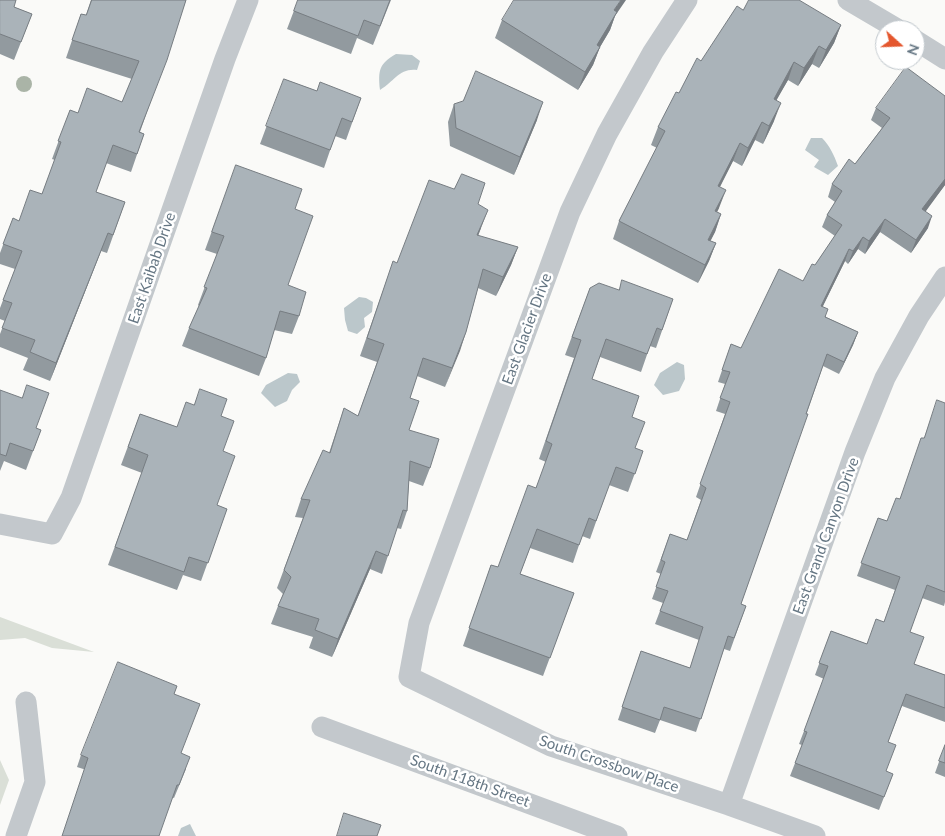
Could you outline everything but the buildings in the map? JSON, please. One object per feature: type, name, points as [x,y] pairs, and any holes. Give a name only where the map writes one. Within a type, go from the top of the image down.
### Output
[{"type":"street","name":"East Kaibab Drive","points":[[0,524],[52,534],[71,498],[221,69],[248,0]]},
{"type":"street","name":"East Glacier Drive","points":[[409,677],[419,623],[570,212],[607,134],[653,52],[687,0]]},
{"type":"street","points":[[848,0],[882,20]]},
{"type":"street","points":[[925,46],[945,59]]},
{"type":"street","name":"East Grand Canyon Drive","points":[[729,805],[855,452],[885,378],[919,316],[945,277]]},
{"type":"street","name":"South Crossbow Place","points":[[409,677],[551,746],[816,836]]},
{"type":"street","points":[[16,836],[35,782],[26,702]]},
{"type":"street","name":"South 118th Street","points":[[322,727],[617,836]]},
{"type":"shaded area","points":[[396,54],[412,55],[420,61],[417,70],[401,73],[380,90],[379,77],[381,68],[386,61]]},
{"type":"shaded area","points":[[811,138],[822,138],[833,154],[838,166],[828,175],[814,167],[819,160],[805,150]]},
{"type":"shaded area","points":[[359,297],[373,302],[372,312],[364,318],[365,327],[357,334],[348,331],[344,308]]},
{"type":"shaded area","points":[[677,362],[684,365],[685,379],[679,391],[663,395],[654,385],[660,373]]},
{"type":"shaded area","points":[[288,373],[297,374],[300,382],[292,390],[287,401],[275,407],[261,393],[266,385]]},
{"type":"shaded area","points":[[0,617],[94,652],[52,648],[25,638],[0,640]]},
{"type":"shaded area","points":[[0,760],[9,780],[0,805]]},
{"type":"shaded area","points":[[190,824],[196,836],[178,836],[181,828]]}]
